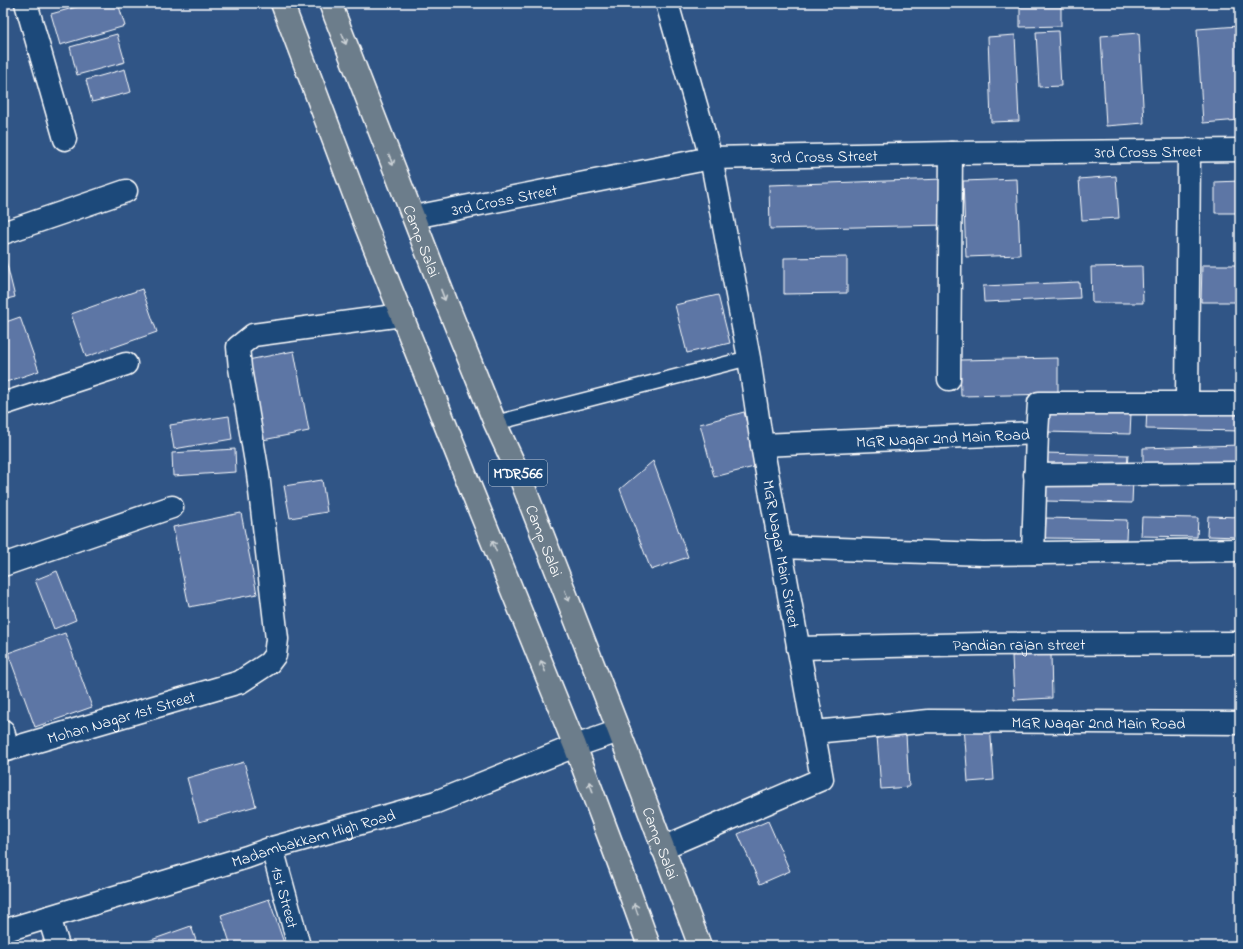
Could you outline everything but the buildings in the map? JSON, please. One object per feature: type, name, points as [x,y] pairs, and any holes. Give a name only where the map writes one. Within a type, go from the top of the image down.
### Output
[{"type":"main road","name":"MDR566","points":[[282,3],[366,226],[575,746],[649,946]]},
{"type":"main road","name":"Camp Salai","points":[[330,3],[495,423],[520,477],[619,731],[700,946]]},
{"type":"street","points":[[26,3],[66,139]]},
{"type":"street","name":"MGR Nagar Main Street","points":[[662,848],[822,779],[762,445],[749,358],[711,158],[667,3]]},
{"type":"street","points":[[1187,403],[1189,150]]},
{"type":"street","name":"3rd Cross Street","points":[[414,217],[711,158],[951,153],[1240,150]]},
{"type":"street","points":[[949,379],[951,153]]},
{"type":"street","points":[[3,233],[126,191]]},
{"type":"street","name":"Mohan Nagar 1st Street","points":[[5,743],[240,682],[269,663],[275,655],[277,639],[258,474],[240,368],[238,347],[253,335],[402,315]]},
{"type":"street","points":[[3,404],[126,364]]},
{"type":"street","name":"MGR Nagar 2nd Main Road","points":[[762,445],[1037,433],[1039,403],[1240,403]]},
{"type":"street","points":[[1033,553],[1037,433]]},
{"type":"street","points":[[1035,475],[1240,473]]},
{"type":"street","points":[[3,565],[172,507]]},
{"type":"street","points":[[781,548],[984,554],[1240,550]]},
{"type":"street","name":"Pandian rajan street","points":[[798,648],[980,644],[1240,643]]},
{"type":"street","name":"MGR Nagar 2nd Main Road","points":[[814,732],[929,721],[1240,723]]},
{"type":"street","name":"Madambakkam High Road","points":[[3,931],[247,857],[272,848],[436,802],[575,746],[619,731]]},
{"type":"street","name":"1st Street","points":[[272,848],[299,946]]},
{"type":"street","points":[[48,917],[58,946]]},
{"type":"lane","points":[[495,423],[749,358]]}]
